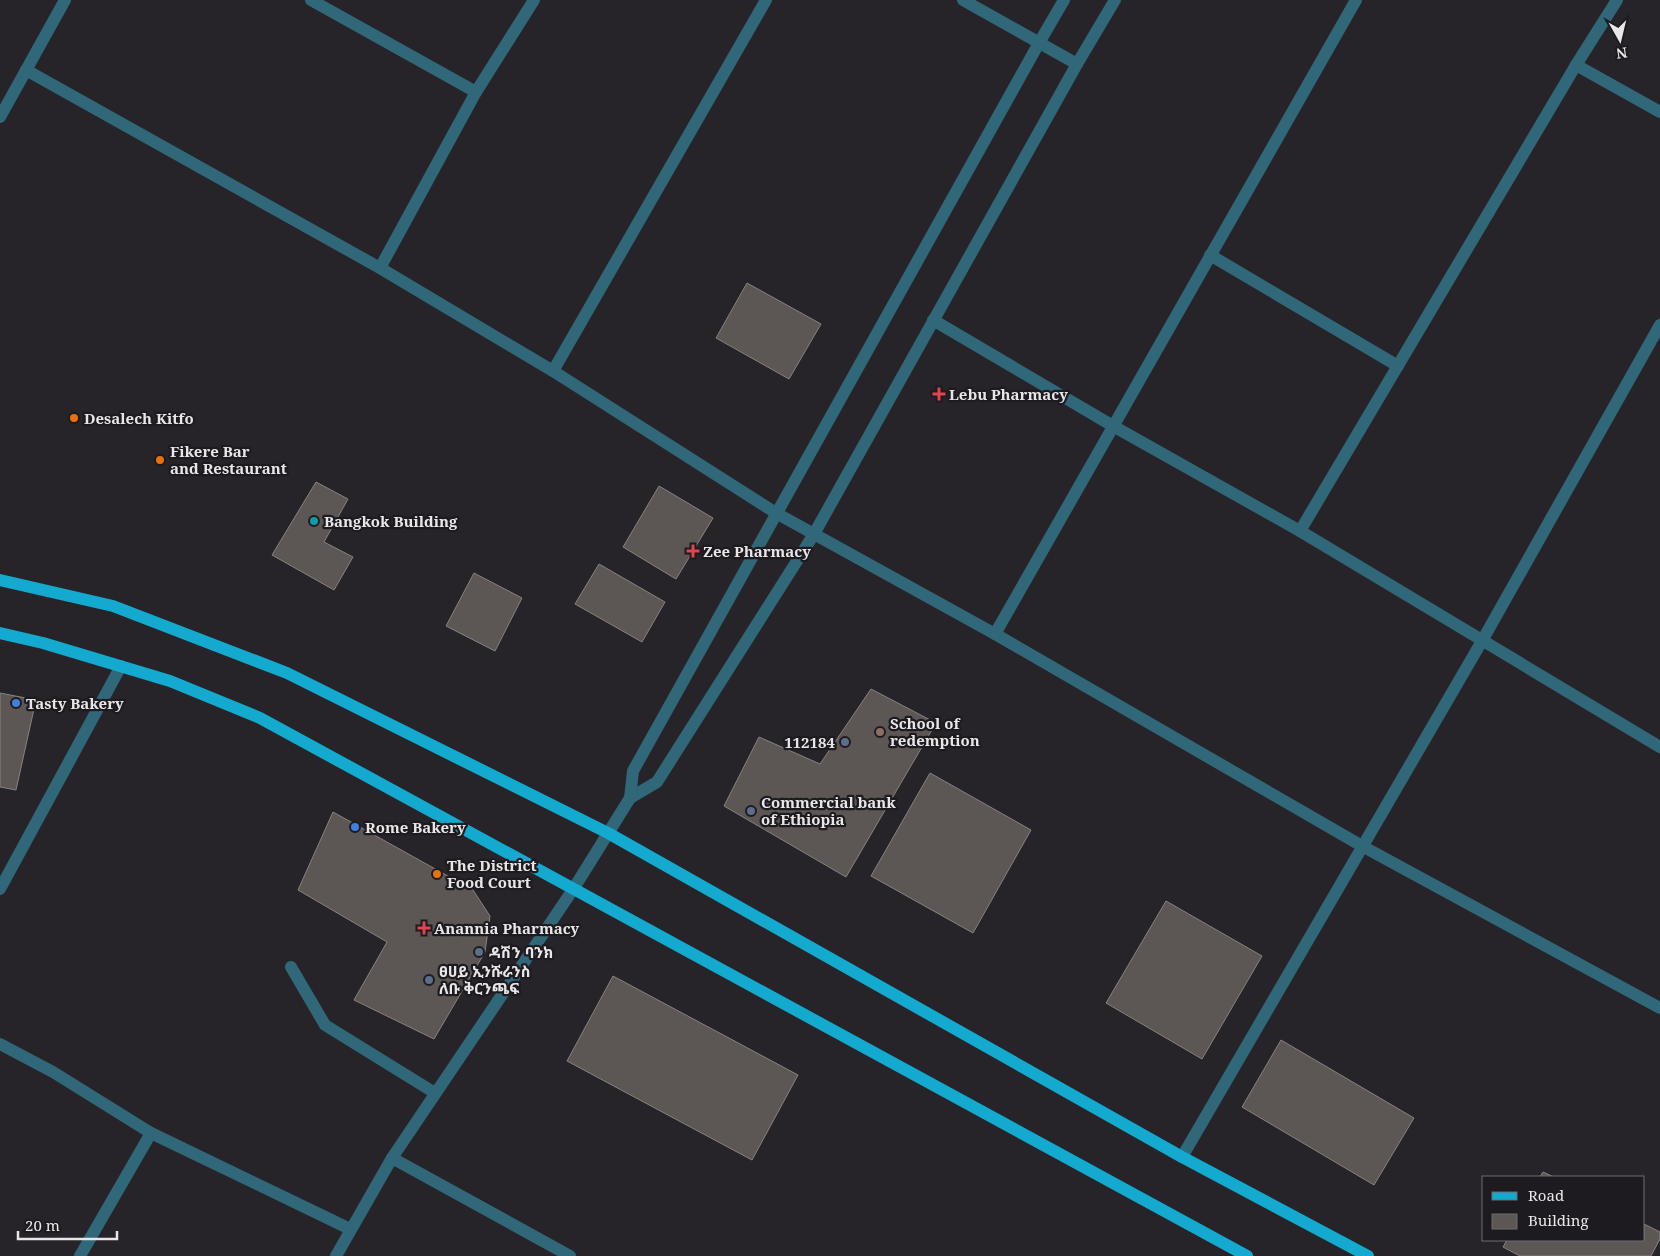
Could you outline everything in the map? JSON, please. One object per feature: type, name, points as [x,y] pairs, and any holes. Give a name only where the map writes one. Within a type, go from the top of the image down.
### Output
[{"type":"main road","points":[[0,580],[113,606],[287,673],[608,834],[1182,1157],[1368,1256]]},
{"type":"main road","points":[[0,633],[43,643],[170,681],[260,718],[1247,1256]]},
{"type":"street","points":[[0,117],[65,0]]},
{"type":"street","points":[[311,0],[476,92]]},
{"type":"street","points":[[380,268],[476,92],[534,0]]},
{"type":"street","points":[[553,371],[766,0]]},
{"type":"street","points":[[963,0],[1077,64]]},
{"type":"street","points":[[336,1256],[392,1158],[574,888],[630,798],[633,771],[1064,0]]},
{"type":"street","points":[[630,798],[657,782],[814,534],[1077,64],[1115,0]]},
{"type":"street","points":[[995,634],[1356,0]]},
{"type":"street","points":[[1300,530],[1576,65],[1617,0]]},
{"type":"street","points":[[1576,65],[1660,112]]},
{"type":"street","points":[[26,70],[380,268],[553,371],[776,513],[995,634],[1362,846],[1660,1008]]},
{"type":"street","points":[[1210,255],[1398,366]]},
{"type":"street","points":[[933,320],[1113,426],[1300,530],[1660,748]]},
{"type":"street","points":[[1182,1157],[1482,641],[1660,325]]},
{"type":"street","points":[[0,889],[121,666]]},
{"type":"street","points":[[290,967],[325,1025],[435,1094]]},
{"type":"street","points":[[0,1044],[53,1072],[151,1133],[350,1229]]},
{"type":"street","points":[[80,1256],[151,1133]]},
{"type":"street","points":[[392,1158],[570,1256]]},
{"type":"building","points":[[747,283],[821,324],[789,379],[716,338]]},
{"type":"building","name":"Bangkok Building","points":[[316,482],[348,499],[324,542],[353,557],[334,590],[272,555]]},
{"type":"building","points":[[659,486],[713,518],[676,579],[623,547]]},
{"type":"building","points":[[599,564],[665,602],[642,642],[575,604]]},
{"type":"building","points":[[474,573],[522,598],[495,651],[446,626]]},
{"type":"building","points":[[871,689],[936,723],[846,877],[724,806],[759,737],[820,764]]},
{"type":"building","points":[[0,693],[36,700],[16,790],[0,787]]},
{"type":"building","points":[[930,773],[1031,830],[973,933],[871,876]]},
{"type":"building","points":[[333,812],[473,890],[490,916],[485,952],[434,1039],[354,1000],[387,942],[298,890]]},
{"type":"building","points":[[1166,901],[1262,956],[1202,1059],[1106,1003]]},
{"type":"building","points":[[613,976],[798,1075],[752,1160],[567,1061]]},
{"type":"building","points":[[1281,1040],[1414,1118],[1374,1185],[1242,1107]]},
{"type":"building","points":[[1543,1172],[1552,1176],[1541,1176]]},
{"type":"building","points":[[1645,1224],[1660,1232],[1660,1239],[1651,1256],[1520,1256],[1503,1247],[1506,1241],[1645,1241]]},
{"type":"place","name":"Lebu Pharmacy","points":[[939,394]]},
{"type":"place","name":"Desalech Kitfo","points":[[74,418]]},
{"type":"place","name":"Fikere Bar and Restaurant","points":[[160,460]]},
{"type":"place","name":"Bangkok Building","points":[[314,521]]},
{"type":"place","name":"Zee Pharmacy","points":[[693,551]]},
{"type":"place","name":"Tasty Bakery","points":[[16,703]]},
{"type":"place","name":"School of redemption","points":[[880,732]]},
{"type":"place","name":"112184","points":[[845,742]]},
{"type":"place","name":"Commercial bank of Ethiopia","points":[[751,811]]},
{"type":"place","name":"Rome Bakery","points":[[355,827]]},
{"type":"place","name":"The District Food Court","points":[[437,874]]},
{"type":"place","name":"Anannia Pharmacy","points":[[424,928]]},
{"type":"place","name":"ዳሽን ባንክ","points":[[479,952]]},
{"type":"place","name":"ፀሀይ ኢንሹራንስ ለቡ ቅርንጫፍ","points":[[429,980]]}]
